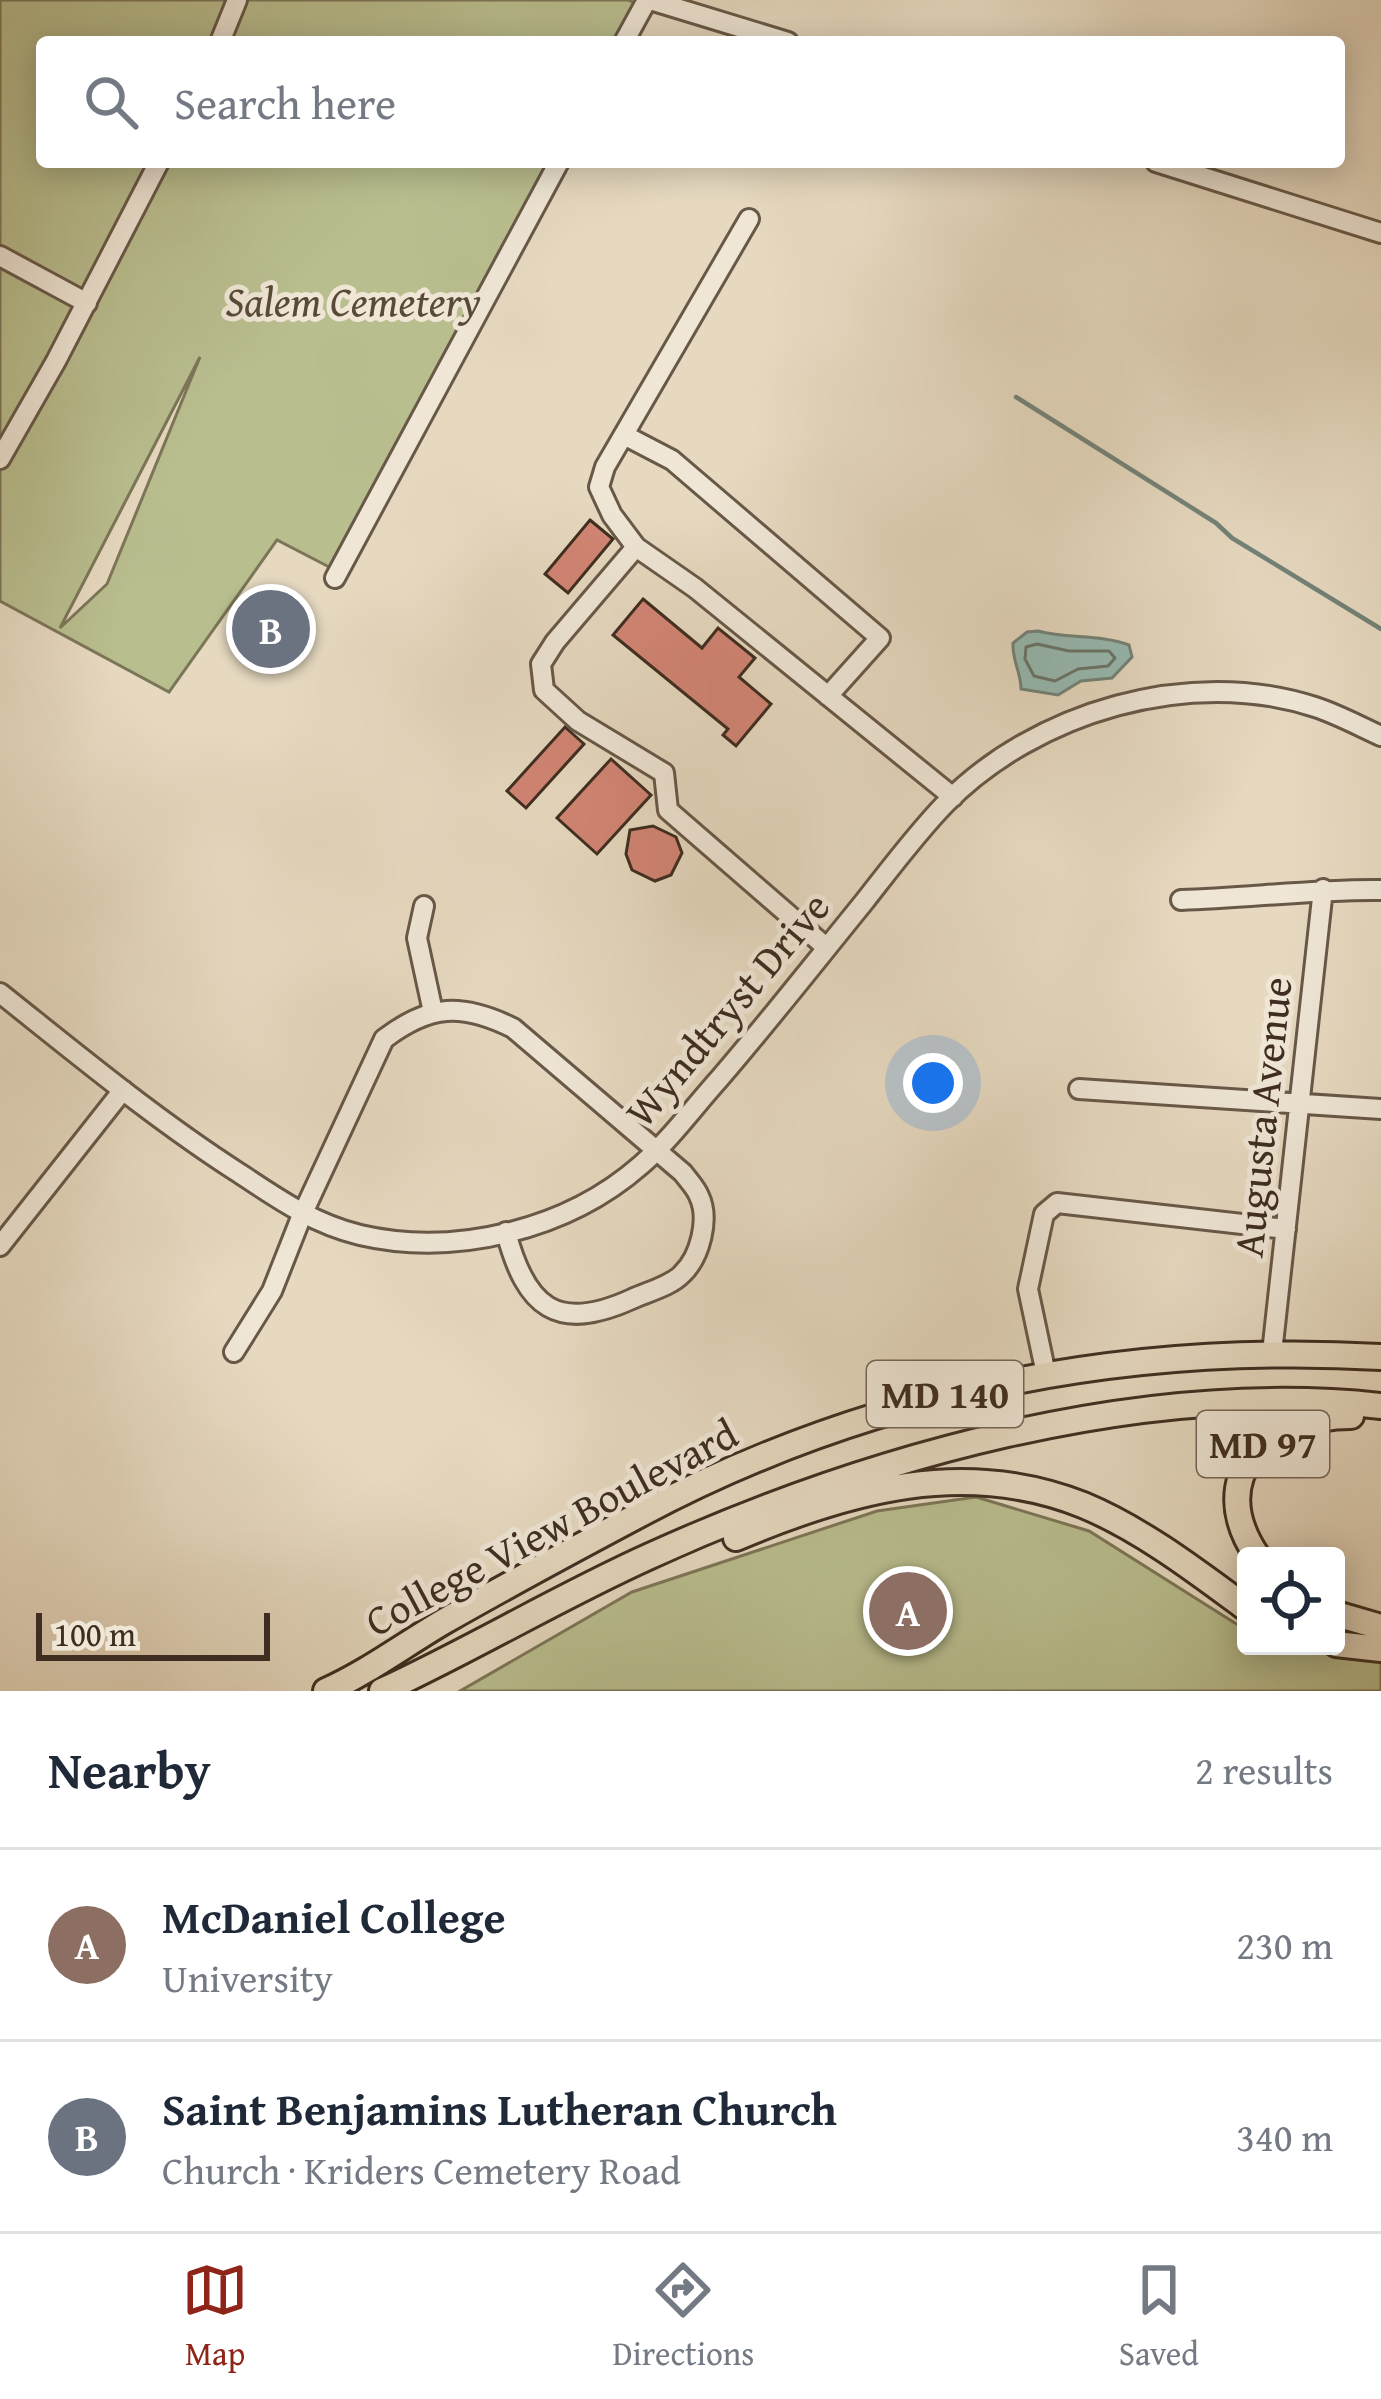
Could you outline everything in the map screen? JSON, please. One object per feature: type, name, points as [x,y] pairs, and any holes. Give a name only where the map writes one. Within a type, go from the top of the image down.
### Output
[{"type":"highway","name":"College View Boulevard","points":[[326,1691],[638,1515],[750,1462],[915,1401],[1046,1374],[1175,1358],[1272,1353],[1381,1357]]},
{"type":"highway","name":"College View Boulevard","points":[[385,1690],[650,1556],[768,1507],[918,1455],[1082,1419],[1176,1409],[1275,1402],[1381,1406]]},
{"type":"highway","name":"MD 97","points":[[1252,1547],[1240,1526],[1237,1504],[1244,1468],[1256,1449],[1289,1427],[1316,1420],[1381,1417]]},
{"type":"highway","points":[[435,1664],[751,1531],[877,1490],[935,1480],[1011,1486],[1082,1505],[1125,1526],[1237,1602]]},
{"type":"highway","points":[[1345,1617],[1381,1627]]},
{"type":"highway","points":[[1345,1645],[1381,1649]]},
{"type":"street","points":[[222,36],[237,0]]},
{"type":"street","points":[[628,36],[649,0],[768,36]]},
{"type":"street","points":[[0,458],[156,168]]},
{"type":"street","points":[[335,578],[557,168]]},
{"type":"street","points":[[1175,168],[1381,233]]},
{"type":"street","points":[[748,219],[605,467],[599,487],[612,515],[636,547],[694,588],[953,797]]},
{"type":"street","points":[[0,256],[86,303]]},
{"type":"street","points":[[624,435],[673,460],[880,638],[828,696]]},
{"type":"street","points":[[636,547],[555,642],[541,664],[544,690],[578,721],[664,773],[668,810],[826,948]]},
{"type":"street","name":"Wyndtryst Drive","points":[[0,992],[207,1153],[302,1215],[358,1235],[422,1244],[506,1232],[592,1201],[657,1150],[760,1033],[953,797],[1006,755],[1078,718],[1115,706],[1194,693],[1264,696],[1314,706],[1381,736]]},
{"type":"street","points":[[1181,901],[1292,896],[1323,889],[1381,890]]},
{"type":"street","name":"Augusta Avenue","points":[[1272,1353],[1323,889]]},
{"type":"street","points":[[424,906],[417,938],[433,1012]]},
{"type":"street","points":[[234,1352],[272,1291],[384,1039],[405,1023],[458,1009],[483,1013],[513,1028],[683,1173],[699,1196],[703,1216],[694,1256],[680,1277],[608,1310],[582,1316],[556,1311],[534,1296],[518,1276],[506,1232]]},
{"type":"street","points":[[1078,1089],[1381,1109]]},
{"type":"street","points":[[0,1246],[123,1090]]},
{"type":"street","points":[[1046,1374],[1028,1289],[1044,1214],[1057,1203],[1286,1229]]},
{"type":"green space","name":"Salem Cemetery","points":[[0,0],[628,0],[637,4],[620,36],[36,36],[36,168],[550,168],[335,570],[277,540],[169,692],[0,601]],"holes":[[[200,357],[107,584],[60,628]]]},
{"type":"green space","points":[[976,1497],[1089,1531],[1237,1624],[1237,1655],[1381,1659],[1381,1691],[460,1691],[632,1592],[877,1511]]},
{"type":"water","points":[[1027,632],[1129,645],[1132,657],[1112,678],[1081,681],[1058,695],[1021,689],[1013,643]]},
{"type":"building","points":[[590,520],[613,539],[568,593],[545,574]]},
{"type":"building","points":[[643,599],[702,648],[718,628],[755,658],[739,677],[771,704],[736,746],[723,735],[728,729],[613,635]]},
{"type":"building","points":[[565,727],[584,744],[526,808],[507,791]]},
{"type":"building","points":[[611,759],[651,795],[597,854],[557,818]]},
{"type":"building","points":[[653,826],[676,837],[682,853],[671,875],[655,881],[632,870],[626,854],[630,830]]},
{"type":"waterway","points":[[1016,397],[1381,629]]},
{"type":"place","name":"Saint Benjamins Lutheran Church","points":[[271,629]]},
{"type":"place","name":"McDaniel College","points":[[908,1611]]}]
